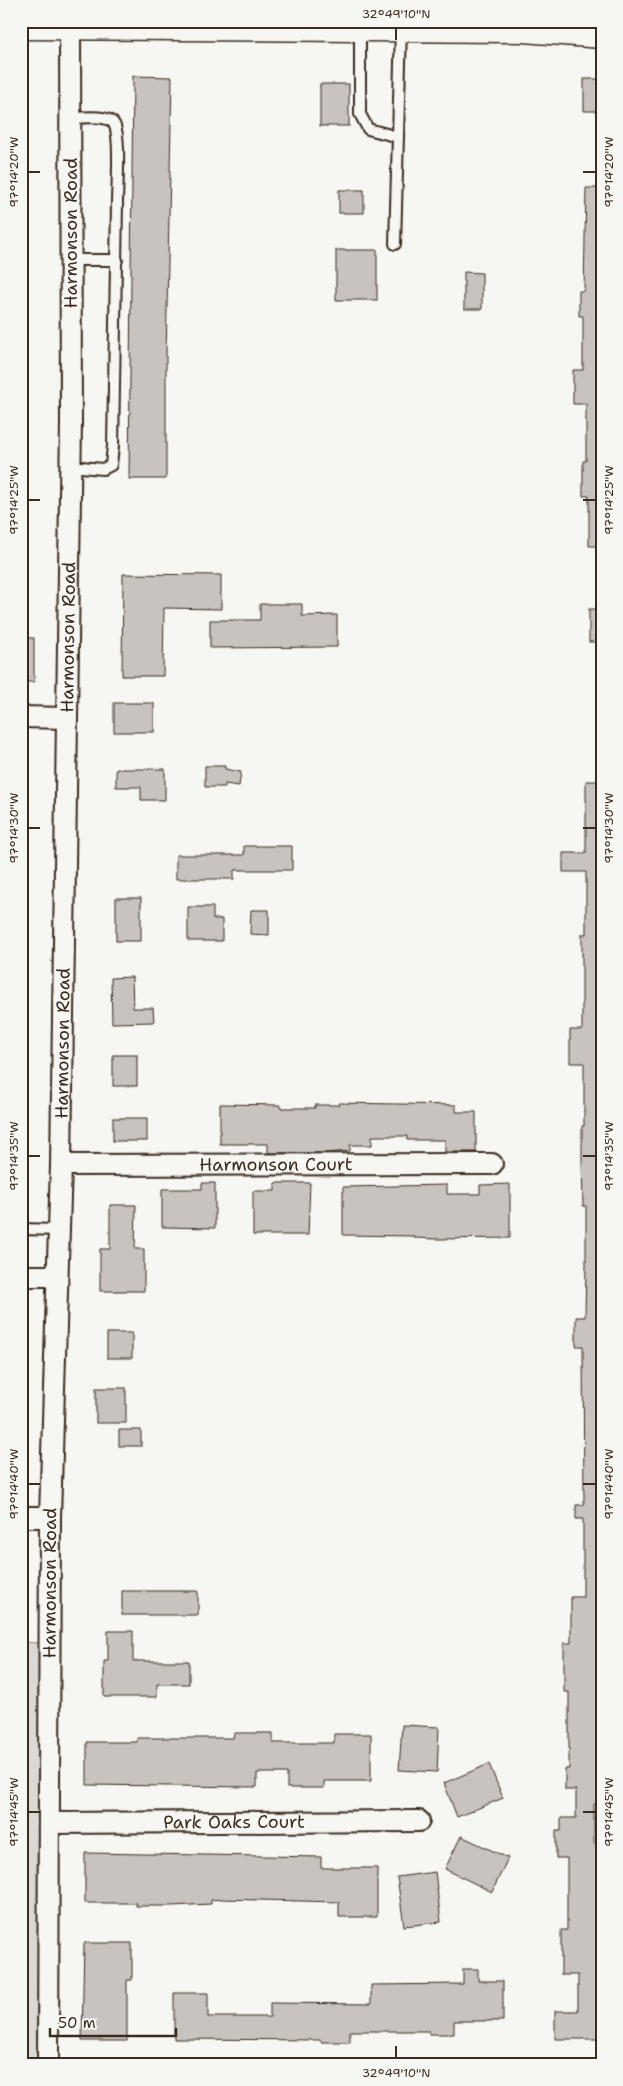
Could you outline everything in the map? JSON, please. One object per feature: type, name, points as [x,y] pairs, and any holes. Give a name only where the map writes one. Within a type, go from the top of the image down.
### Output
[{"type":"main road","points":[[21,26],[70,23],[524,28],[573,26],[602,34]]},
{"type":"street","name":"Harmonson Road","points":[[48,2065],[50,1517],[61,1165],[70,466],[70,23]]},
{"type":"street","points":[[21,717],[67,718]]},
{"type":"street","name":"Harmonson Court","points":[[61,1165],[492,1164]]},
{"type":"street","points":[[21,1276],[57,1276]]},
{"type":"street","points":[[21,1517],[50,1517]]},
{"type":"street","name":"Park Oaks Court","points":[[49,1824],[419,1821]]},
{"type":"lane","points":[[360,27],[360,114],[368,129],[398,137]]},
{"type":"lane","points":[[396,244],[401,27]]},
{"type":"lane","points":[[70,118],[108,119],[114,123],[118,160],[113,446],[111,465],[103,469],[70,466]]},
{"type":"lane","points":[[71,260],[116,260]]},
{"type":"lane","points":[[21,1229],[59,1230]]},
{"type":"shaded area","points":[[21,1642],[39,1643],[37,2065],[21,2065]]},
{"type":"building","points":[[133,76],[172,77],[166,355],[166,479],[129,479]]},
{"type":"building","points":[[584,79],[602,79],[602,111],[584,111]]},
{"type":"building","points":[[320,84],[349,84],[349,126],[320,126]]},
{"type":"building","points":[[586,188],[602,188],[602,546],[589,546],[589,496],[583,496],[583,461],[586,461],[586,404],[573,404],[573,370],[583,370],[583,316],[579,316],[579,291],[584,291]]},
{"type":"building","points":[[339,190],[364,190],[364,213],[339,213]]},
{"type":"building","points":[[336,250],[377,250],[377,300],[336,300]]},
{"type":"building","points":[[464,272],[482,273],[482,309],[464,309]]},
{"type":"building","points":[[123,574],[221,575],[221,609],[164,608],[163,676],[122,676]]},
{"type":"building","points":[[260,604],[302,604],[302,616],[337,615],[337,647],[210,648],[210,620],[260,620]]},
{"type":"building","points":[[589,609],[602,609],[602,642],[589,642]]},
{"type":"building","points":[[21,638],[34,638],[34,682],[21,682]]},
{"type":"building","points":[[114,703],[154,703],[154,732],[114,732]]},
{"type":"building","points":[[205,766],[225,766],[225,769],[241,772],[239,786],[225,784],[225,787],[205,787]]},
{"type":"building","points":[[116,769],[165,769],[165,800],[141,800],[141,787],[116,787]]},
{"type":"building","points":[[586,781],[602,781],[602,1804],[594,1804],[594,1843],[602,1843],[602,2039],[555,2039],[555,2011],[578,2011],[578,1975],[561,1975],[561,1930],[567,1930],[567,1858],[556,1858],[556,1831],[561,1831],[561,1818],[576,1818],[576,1790],[565,1790],[565,1769],[569,1769],[569,1692],[564,1692],[564,1643],[571,1643],[571,1597],[583,1597],[583,1519],[576,1519],[576,1505],[584,1505],[583,1346],[576,1346],[576,1317],[585,1317],[586,1265],[586,1206],[583,1206],[582,1159],[584,1063],[570,1063],[570,1030],[582,1030],[582,934],[586,934],[586,872],[563,872],[563,853],[586,853]]},
{"type":"building","points":[[244,846],[292,846],[292,870],[234,870],[234,879],[176,879],[176,855],[244,855]]},
{"type":"building","points":[[116,898],[141,898],[141,941],[116,941]]},
{"type":"building","points":[[188,907],[213,907],[213,919],[222,919],[222,941],[188,941]]},
{"type":"building","points":[[251,910],[269,910],[269,935],[250,934]]},
{"type":"building","points":[[132,977],[133,1008],[153,1008],[154,1022],[112,1023],[111,978]]},
{"type":"building","points":[[113,1055],[137,1055],[137,1086],[113,1086]]},
{"type":"building","points":[[339,1103],[456,1105],[456,1112],[476,1112],[476,1152],[445,1152],[445,1140],[407,1140],[407,1136],[372,1136],[372,1145],[350,1145],[350,1151],[326,1153],[268,1153],[268,1144],[220,1144],[220,1104],[280,1105],[280,1108],[315,1108],[315,1105],[339,1105]]},
{"type":"building","points":[[113,1118],[147,1118],[147,1141],[113,1141]]},
{"type":"building","points":[[202,1183],[215,1183],[215,1228],[162,1227],[162,1189],[202,1189]]},
{"type":"building","points":[[275,1183],[310,1183],[308,1235],[253,1235],[253,1191],[275,1191]]},
{"type":"building","points":[[510,1184],[510,1238],[437,1239],[414,1238],[414,1236],[343,1235],[343,1187],[447,1185],[447,1194],[480,1194],[480,1185]]},
{"type":"building","points":[[110,1205],[136,1205],[135,1249],[144,1249],[144,1291],[100,1291],[100,1249],[110,1249]]},
{"type":"building","points":[[107,1333],[132,1333],[132,1358],[107,1358]]},
{"type":"building","points":[[96,1388],[126,1388],[126,1423],[96,1423]]},
{"type":"building","points":[[119,1430],[141,1430],[141,1446],[119,1446]]},
{"type":"building","points":[[122,1591],[198,1591],[198,1615],[122,1615]]},
{"type":"building","points":[[108,1631],[133,1631],[133,1661],[189,1661],[189,1684],[157,1684],[157,1697],[104,1697],[104,1661],[108,1661]]},
{"type":"building","points":[[402,1725],[439,1727],[437,1772],[399,1770]]},
{"type":"building","points":[[234,1733],[273,1733],[273,1743],[334,1743],[334,1734],[371,1734],[371,1781],[324,1781],[324,1788],[287,1788],[287,1773],[257,1773],[257,1787],[87,1785],[87,1742],[137,1742],[137,1738],[233,1738]]},
{"type":"building","points":[[489,1764],[503,1798],[457,1817],[444,1783]]},
{"type":"building","points":[[461,1836],[508,1858],[492,1892],[445,1869]]},
{"type":"building","points":[[85,1853],[321,1857],[321,1868],[377,1868],[377,1917],[339,1917],[339,1902],[222,1899],[211,1900],[211,1904],[171,1906],[136,1906],[136,1903],[85,1903]]},
{"type":"building","points":[[435,1872],[441,1922],[404,1926],[397,1877]]},
{"type":"building","points":[[84,1943],[132,1943],[132,1980],[127,1980],[127,2041],[82,2041]]},
{"type":"building","points":[[463,1969],[478,1969],[478,1981],[503,1981],[503,2021],[454,2021],[454,2034],[429,2034],[429,2031],[350,2031],[350,2042],[321,2042],[321,2040],[174,2039],[174,1993],[208,1993],[208,2017],[270,2017],[270,2003],[371,2004],[371,1985],[463,1984]]}]
